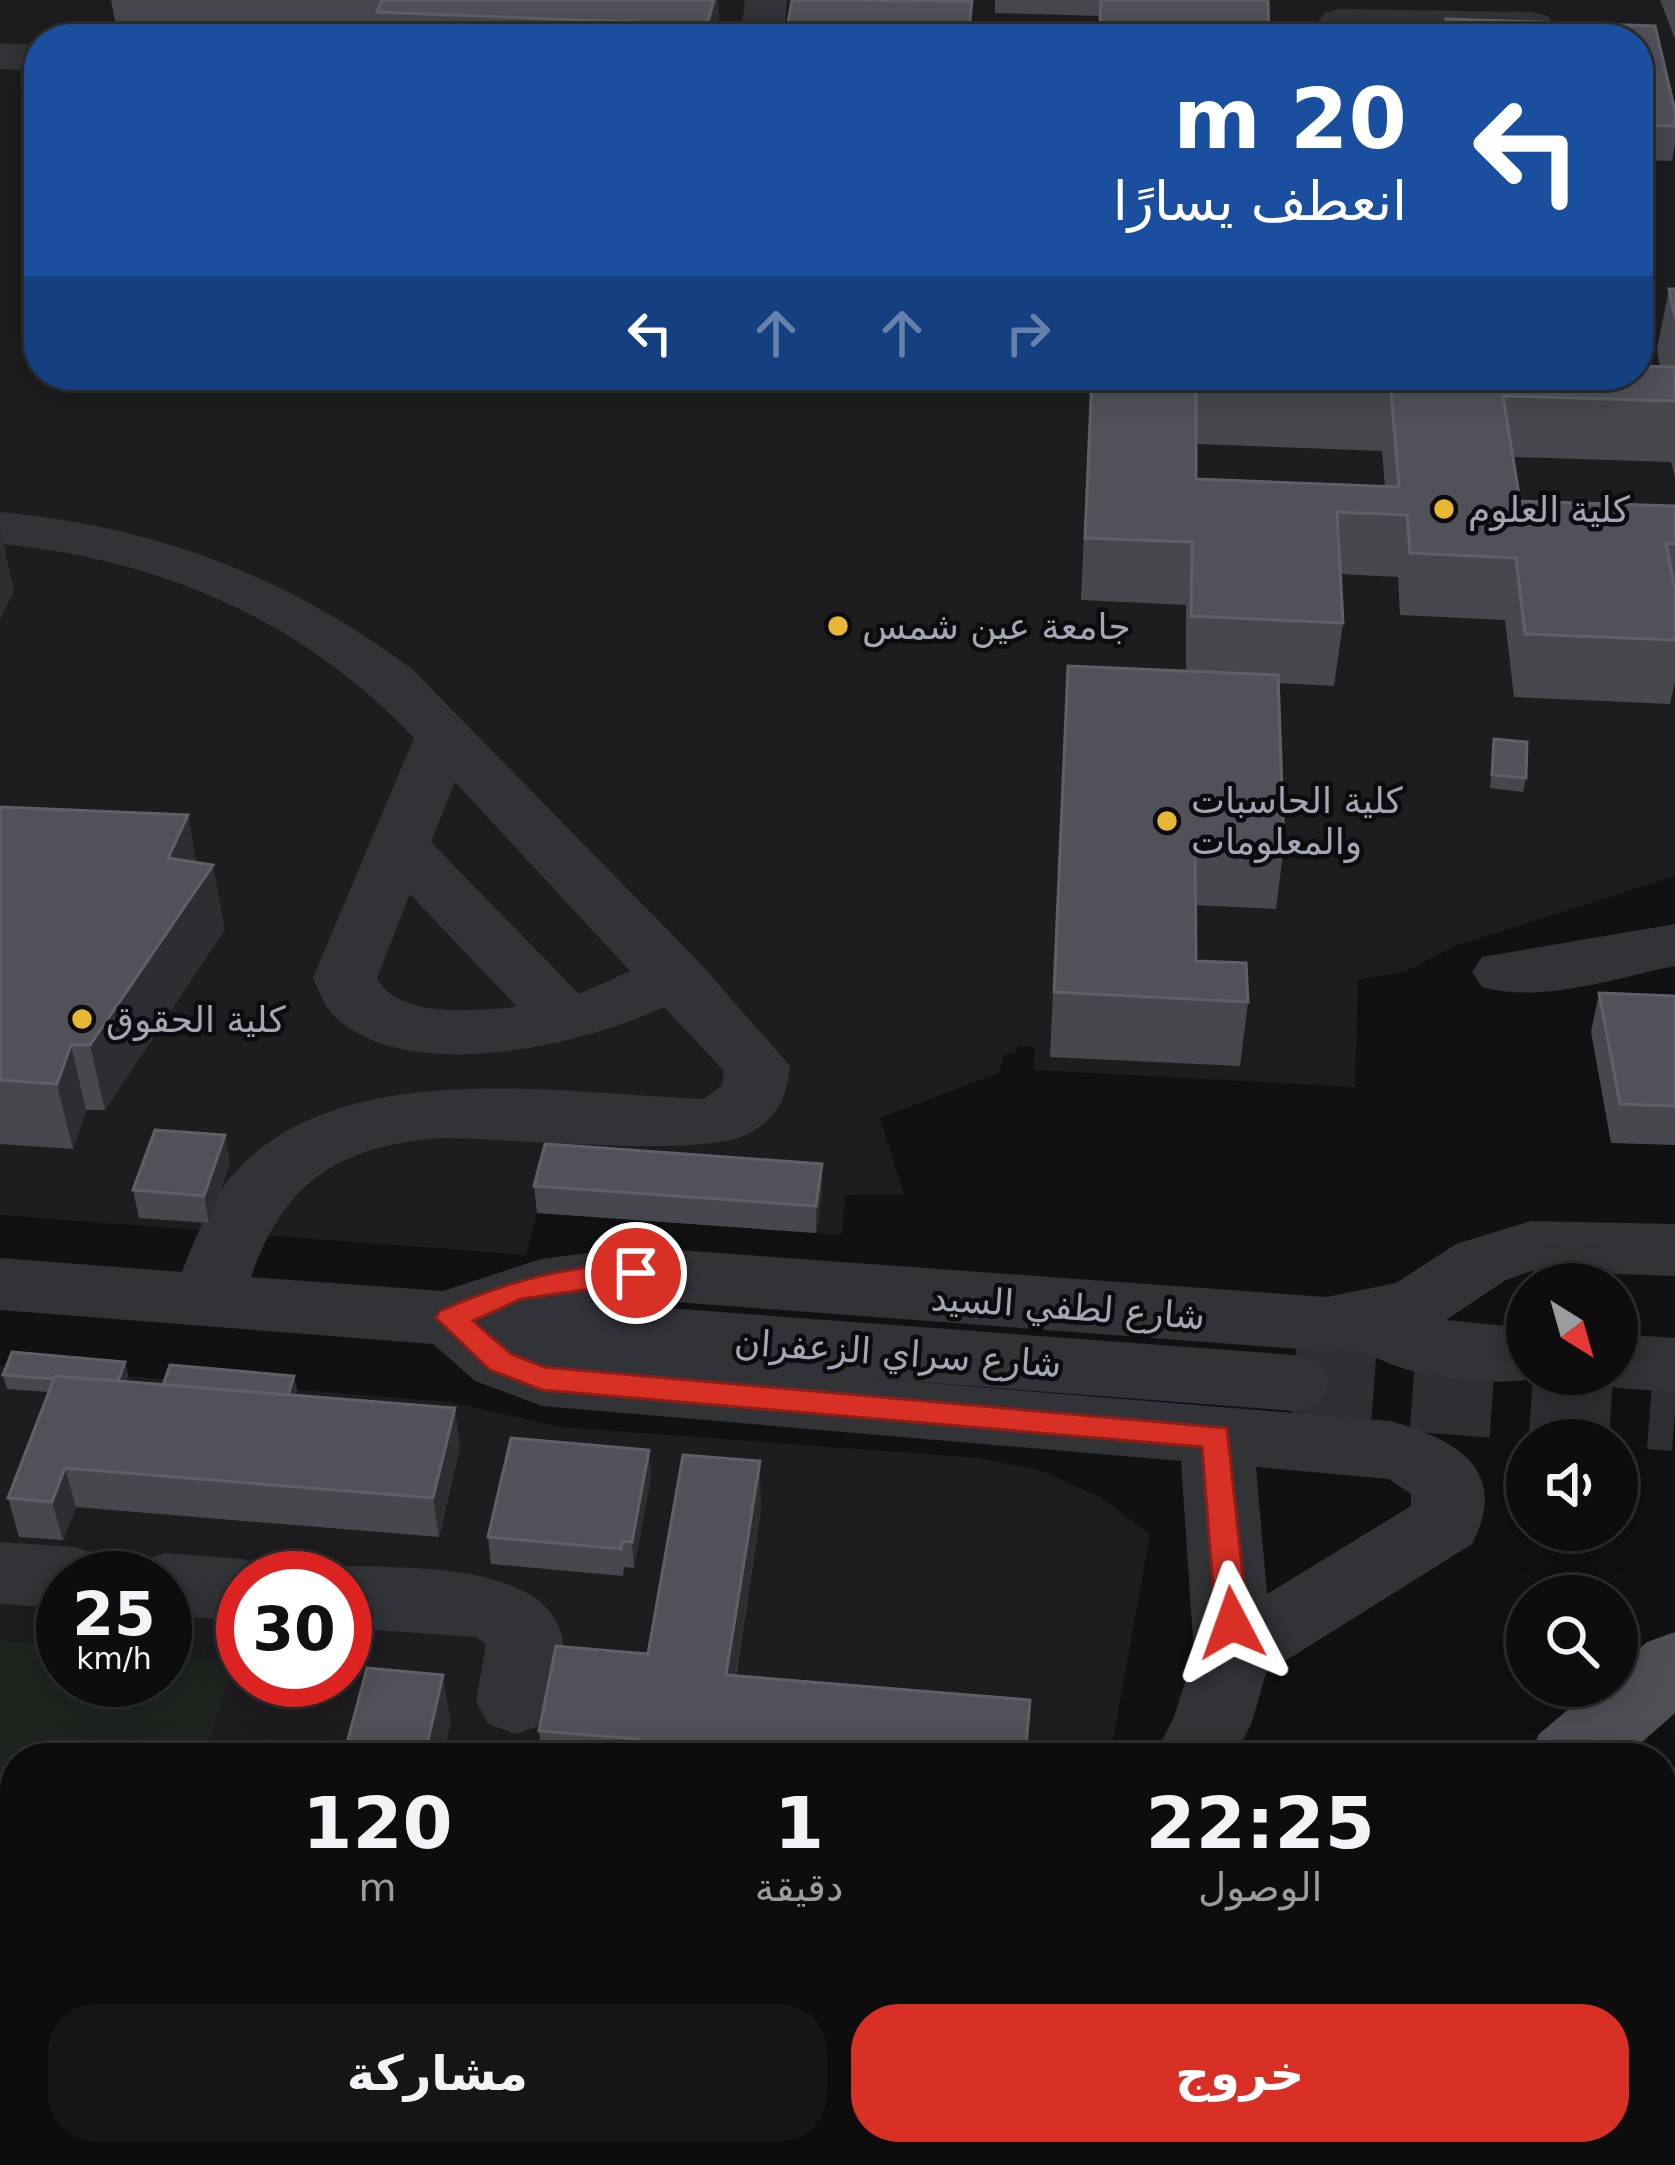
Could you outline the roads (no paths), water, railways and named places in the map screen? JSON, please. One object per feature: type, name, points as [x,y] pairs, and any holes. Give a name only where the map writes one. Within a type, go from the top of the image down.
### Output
[{"type":"main road","points":[[1585,1743],[1675,1665]]},
{"type":"street","points":[[1338,20],[1503,24]]},
{"type":"street","points":[[0,528],[139,551],[254,590],[319,624],[358,653],[444,736],[757,1066],[754,1095],[741,1108],[705,1123],[454,1112],[398,1116],[347,1130],[311,1146],[261,1188],[233,1232],[207,1300]]},
{"type":"street","points":[[444,736],[345,978],[364,1013],[397,1025],[501,1029],[568,1021],[675,976]]},
{"type":"street","points":[[399,844],[568,1021]]},
{"type":"street","points":[[1504,972],[1568,966],[1675,945]]},
{"type":"street","name":"شارع لطفي السيد","points":[[451,1318],[515,1290],[571,1278],[636,1273],[1293,1324],[1358,1321],[1415,1304],[1481,1262],[1531,1246],[1675,1250]]},
{"type":"street","name":"شارع سراي الزعفران","points":[[0,1284],[1294,1383]]},
{"type":"street","points":[[451,1318],[500,1362],[542,1378],[1417,1456],[1449,1487],[1451,1505],[1445,1523],[1233,1654]]},
{"type":"street","points":[[1358,1321],[1413,1344],[1506,1353]]},
{"type":"street","points":[[1638,1362],[1675,1365]]},
{"type":"street","points":[[1201,1743],[1233,1654],[1216,1437]]},
{"type":"street","points":[[0,1573],[36,1575]]},
{"type":"street","points":[[372,1599],[476,1605],[511,1617],[524,1632],[526,1651],[516,1701]]},
{"type":"tunnel","points":[[1294,1383],[1675,1411]]},
{"type":"place","name":"كلية العلوم","points":[[1444,509]]},
{"type":"place","name":"جامعة عين شمس","points":[[838,626]]},
{"type":"place","name":"كلية الحاسبات والمعلومات","points":[[1167,821]]},
{"type":"place","name":"كلية الحقوق","points":[[82,1019]]}]
